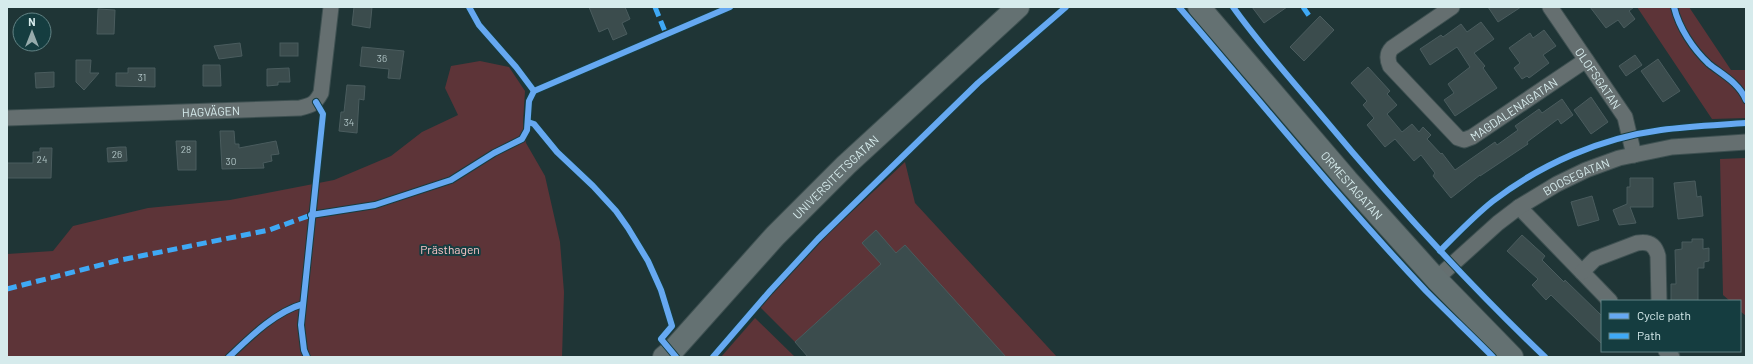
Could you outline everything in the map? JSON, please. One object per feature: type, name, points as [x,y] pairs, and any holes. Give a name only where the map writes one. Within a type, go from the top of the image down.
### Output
[{"type":"street","name":"HAGVÄGEN","points":[[7,118],[300,108],[308,106],[316,102],[321,93],[331,7]]},
{"type":"street","name":"UNIVERSITETSGATAN","points":[[664,357],[674,349],[775,236],[846,165],[1018,7]]},
{"type":"street","name":"ORMESTAGATAN","points":[[1199,7],[1337,169],[1436,279],[1512,357]]},
{"type":"street","name":"MAGDALENAGATAN","points":[[1452,7],[1392,48],[1388,55],[1388,61],[1390,66],[1458,138],[1464,140],[1472,137],[1586,60]]},
{"type":"street","name":"OLOFSGATAN","points":[[1550,7],[1624,117],[1634,155]]},
{"type":"street","name":"BOOSEGATAN","points":[[1436,279],[1498,223],[1519,207],[1557,184],[1586,170],[1634,155],[1672,147],[1746,142]]},
{"type":"street","points":[[1519,207],[1609,300]]},
{"type":"street","points":[[1582,272],[1595,259],[1637,243],[1643,242],[1650,244],[1657,250],[1658,256],[1659,300]]},
{"type":"green space","points":[[1637,7],[1689,7],[1731,70],[1746,70],[1746,118],[1712,119]]},
{"type":"green space","name":"Prästhagen","points":[[480,61],[509,67],[525,91],[523,122],[526,143],[545,176],[560,242],[564,292],[562,357],[7,357],[7,254],[53,251],[73,226],[148,208],[230,200],[334,180],[391,156],[422,132],[458,115],[445,88],[451,66]]},
{"type":"green space","points":[[1746,158],[1746,316],[1741,312],[1741,300],[1729,300],[1723,295],[1720,159]]},
{"type":"green space","points":[[905,162],[915,203],[1057,357],[1006,357],[896,253],[876,231],[881,264],[795,342],[760,307],[828,234]]},
{"type":"green space","points":[[755,318],[795,357],[721,357]]},
{"type":"building","points":[[354,7],[372,7],[370,28],[352,25]]},
{"type":"building","points":[[589,7],[625,7],[630,19],[622,23],[627,34],[613,40],[608,28],[599,32]]},
{"type":"building","points":[[1252,7],[1287,7],[1264,23]]},
{"type":"building","points":[[1488,7],[1521,7],[1498,22]]},
{"type":"building","points":[[1590,7],[1634,7],[1629,11],[1635,19],[1624,28],[1618,20],[1606,28]]},
{"type":"building","points":[[98,9],[115,10],[114,34],[97,34]]},
{"type":"building","points":[[1320,16],[1334,30],[1304,61],[1290,47]]},
{"type":"building","points":[[1481,22],[1494,39],[1474,53],[1485,66],[1483,68],[1497,88],[1455,116],[1444,100],[1454,93],[1448,84],[1470,67],[1457,47],[1430,65],[1420,49],[1441,35],[1443,37],[1461,24],[1467,32]]},
{"type":"building","points":[[1544,30],[1556,46],[1543,55],[1549,63],[1529,78],[1527,76],[1522,79],[1514,68],[1520,63],[1509,48],[1530,33],[1533,38]]},
{"type":"building","points":[[240,43],[242,56],[219,59],[214,46]]},
{"type":"building","points":[[280,43],[298,43],[298,56],[280,56]]},
{"type":"building","points":[[362,47],[404,51],[400,79],[388,78],[389,69],[360,66]]},
{"type":"building","points":[[1635,55],[1642,65],[1626,76],[1619,66]]},
{"type":"building","points":[[1658,59],[1680,91],[1663,102],[1641,71]]},
{"type":"building","points":[[76,60],[91,60],[90,73],[99,73],[84,90],[76,82]]},
{"type":"building","points":[[203,65],[220,65],[221,86],[203,86]]},
{"type":"building","points":[[1368,67],[1390,91],[1387,94],[1397,105],[1387,114],[1402,132],[1412,124],[1419,132],[1423,127],[1431,135],[1427,139],[1441,154],[1442,153],[1455,170],[1495,142],[1497,145],[1518,130],[1515,126],[1539,109],[1542,113],[1562,99],[1573,115],[1561,124],[1558,119],[1527,142],[1528,144],[1480,175],[1451,198],[1433,176],[1435,173],[1421,155],[1414,161],[1395,139],[1385,147],[1367,125],[1374,118],[1363,105],[1367,101],[1351,83]]},
{"type":"building","points":[[128,68],[155,68],[155,87],[116,86],[116,73],[128,73]]},
{"type":"building","points":[[289,68],[290,82],[278,82],[278,85],[267,86],[267,69]]},
{"type":"building","points":[[54,72],[54,87],[36,88],[35,73]]},
{"type":"building","points":[[347,85],[365,86],[364,100],[359,99],[357,133],[339,131],[341,112],[344,112]]},
{"type":"building","points":[[1591,97],[1608,122],[1591,134],[1574,110]]},
{"type":"building","points":[[220,131],[234,131],[235,144],[239,144],[239,148],[276,141],[279,154],[271,155],[272,161],[263,163],[264,168],[222,169]]},
{"type":"building","points":[[176,141],[196,141],[196,170],[178,170]]},
{"type":"building","points":[[126,147],[127,161],[108,162],[107,148]]},
{"type":"building","points":[[40,148],[52,148],[51,178],[7,178],[7,163],[33,163],[33,152],[40,152]]},
{"type":"building","points":[[1630,178],[1653,178],[1653,207],[1630,207],[1636,223],[1619,225],[1613,210],[1627,204],[1627,187],[1630,187]]},
{"type":"building","points":[[1695,181],[1697,197],[1701,196],[1703,216],[1678,219],[1674,183]]},
{"type":"building","points":[[1592,196],[1599,220],[1578,226],[1571,202]]},
{"type":"building","points":[[876,230],[896,253],[905,245],[1006,357],[808,357],[795,342],[881,264],[862,243]]},
{"type":"building","points":[[1522,235],[1545,256],[1542,260],[1601,315],[1601,343],[1551,295],[1546,300],[1532,285],[1538,279],[1507,251]]},
{"type":"building","points":[[1692,239],[1703,239],[1703,249],[1709,248],[1709,261],[1704,262],[1704,268],[1698,268],[1698,300],[1671,300],[1671,284],[1676,284],[1675,250],[1682,249],[1682,242],[1692,242]]},
{"type":"marked path","points":[[655,7],[666,34]]},
{"type":"marked path","points":[[1303,7],[1310,17]]},
{"type":"marked path","points":[[7,289],[116,261],[269,230],[314,214]]},
{"type":"cycle path","points":[[469,7],[479,25],[516,67],[534,91]]},
{"type":"cycle path","points":[[311,215],[375,205],[451,180],[494,153],[522,139],[527,130],[529,101],[534,91],[730,7]]},
{"type":"cycle path","points":[[713,357],[770,291],[818,239],[978,83],[1066,7]]},
{"type":"cycle path","points":[[1179,7],[1394,257],[1493,357]]},
{"type":"cycle path","points":[[1233,7],[1276,62],[1402,208],[1457,269],[1545,357]]},
{"type":"cycle path","points":[[1674,7],[1679,23],[1697,52],[1709,64],[1735,84],[1746,100]]},
{"type":"cycle path","points":[[307,357],[304,350],[301,325],[323,114],[316,102]]},
{"type":"cycle path","points":[[528,122],[534,124],[557,152],[593,186],[616,211],[628,228],[648,261],[661,290],[672,326],[661,339],[676,357]]},
{"type":"cycle path","points":[[1440,251],[1472,219],[1493,201],[1531,175],[1572,155],[1616,139],[1639,134],[1661,130],[1746,123]]},
{"type":"cycle path","points":[[229,357],[263,326],[283,313],[303,304]]}]
